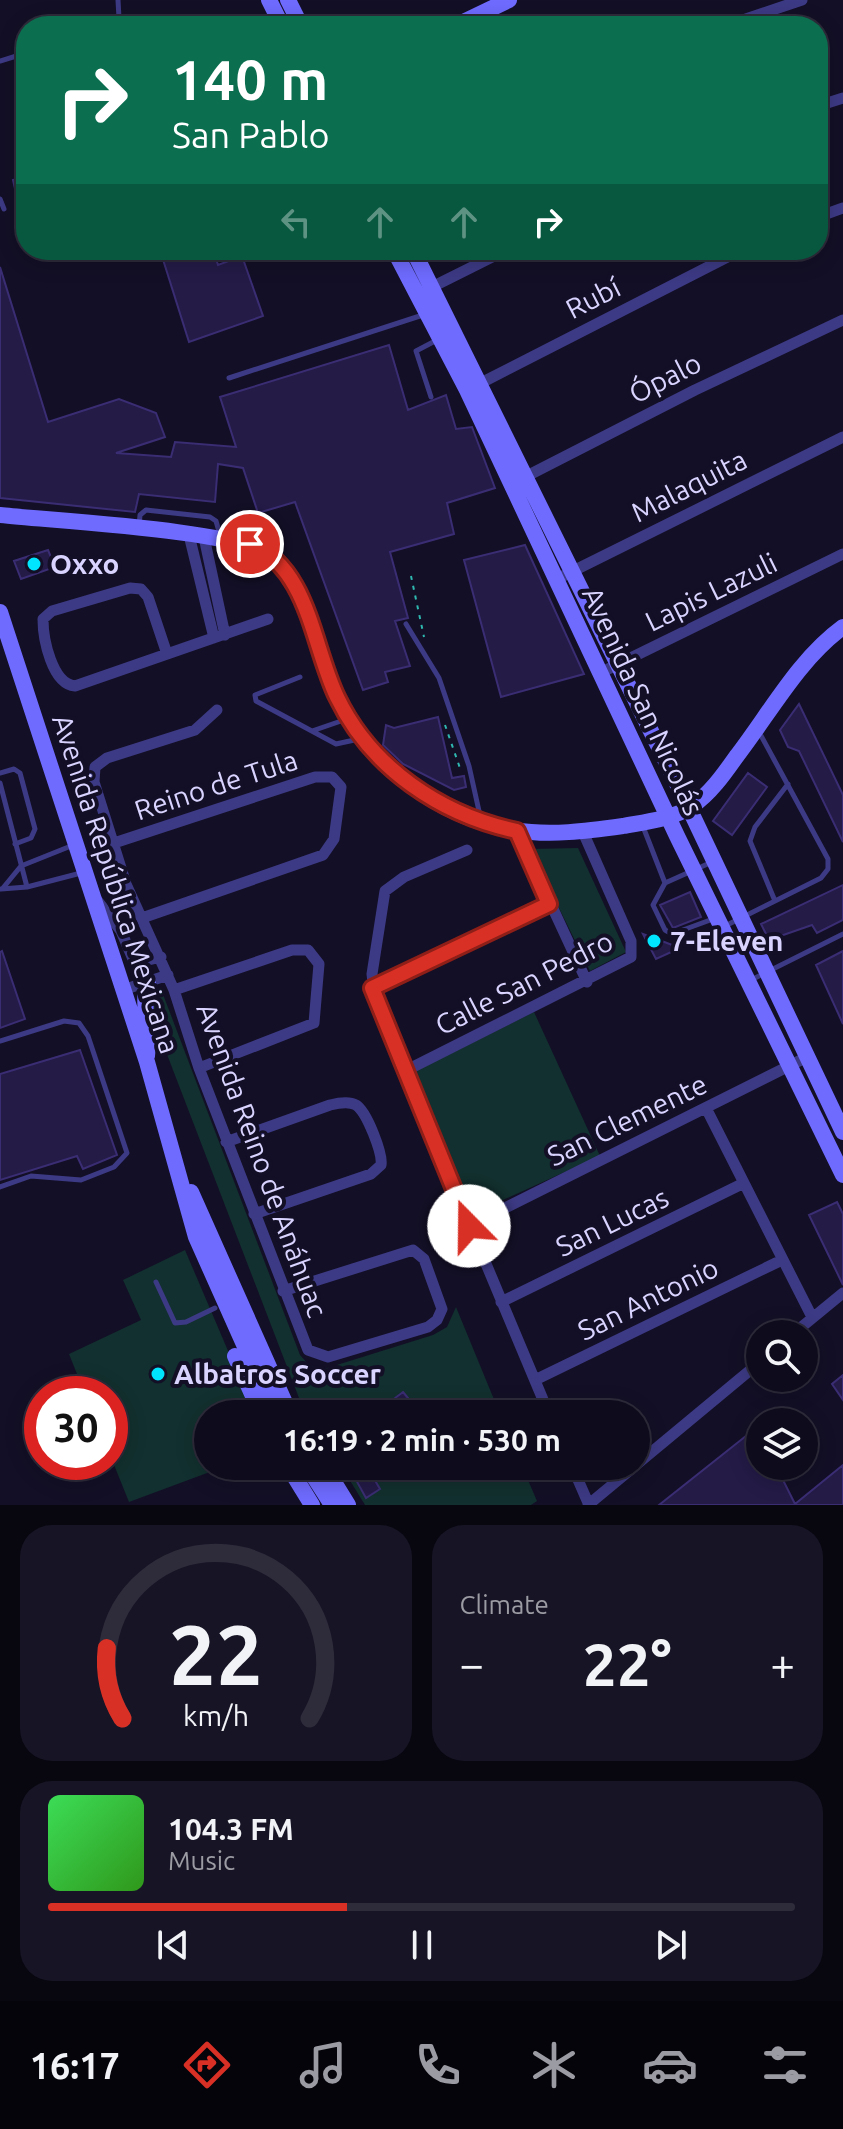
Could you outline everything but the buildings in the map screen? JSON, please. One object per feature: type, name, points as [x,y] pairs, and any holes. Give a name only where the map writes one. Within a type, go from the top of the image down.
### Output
[{"type":"street","points":[[476,16],[509,0]]},
{"type":"street","points":[[755,16],[802,0]]},
{"type":"street","name":"Avenida San Nicolás","points":[[402,260],[436,311],[564,576],[616,665],[689,808],[843,1132]]},
{"type":"street","name":"Avenida San Nicolás","points":[[416,260],[424,290]]},
{"type":"street","points":[[424,290],[486,260]]},
{"type":"street","name":"Rubí","points":[[473,387],[721,260]]},
{"type":"street","name":"Avenida San Nicolás","points":[[436,311],[441,338],[473,387]]},
{"type":"street","name":"Ópalo","points":[[518,480],[695,390],[843,320]]},
{"type":"street","name":"Malaquita","points":[[564,576],[843,437]]},
{"type":"street","points":[[0,515],[205,537],[265,550],[291,575],[322,660],[349,719],[379,759],[415,788],[481,821],[517,831],[583,832],[641,823],[689,808],[724,774],[807,659],[843,627]]},
{"type":"street","points":[[205,537],[220,636]]},
{"type":"street","name":"Lapis Lazuli","points":[[600,673],[843,554]]},
{"type":"street","name":"Avenida San Nicolás","points":[[564,576],[600,673],[843,1175]]},
{"type":"street","points":[[167,654],[148,597],[141,589],[130,588],[52,611],[43,619],[56,672],[68,685],[167,654],[268,619]]},
{"type":"street","name":"Avenida República Mexicana","points":[[0,612],[181,1173],[269,1400]]},
{"type":"street","name":"Avenida Reino de Anáhuac","points":[[217,710],[195,730],[107,758],[95,767],[94,782],[111,844],[174,990],[226,1142],[283,1291],[304,1344],[319,1356],[428,1327],[437,1320],[442,1303],[417,1251],[407,1250],[283,1291]]},
{"type":"street","name":"Reino de Tula","points":[[111,844],[315,777],[335,779],[342,792],[334,839],[328,851],[315,859],[142,918]]},
{"type":"street","points":[[517,831],[587,982]]},
{"type":"street","name":"Calle San Pedro","points":[[405,1071],[627,961],[633,952],[583,832]]},
{"type":"street","points":[[467,850],[404,877],[385,891],[372,988],[543,1400]]},
{"type":"street","points":[[92,895],[113,918],[133,959],[140,962],[161,957]]},
{"type":"street","points":[[372,988],[549,904]]},
{"type":"street","points":[[174,990],[292,950],[308,950],[319,964],[314,1023],[199,1068]]},
{"type":"street","name":"Avenida Reino de Anáhuac","points":[[123,990],[168,975]]},
{"type":"street","points":[[147,1062],[150,1029],[144,998],[148,982]]},
{"type":"street","name":"San Clemente","points":[[469,1226],[807,1057]]},
{"type":"street","points":[[226,1142],[330,1105],[347,1103],[361,1110],[382,1154],[381,1165],[371,1174],[254,1214]]},
{"type":"street","points":[[706,1108],[812,1317]]},
{"type":"street","name":"San Lucas","points":[[501,1302],[744,1183]]},
{"type":"street","name":"Avenida República Mexicana","points":[[193,1206],[189,1241],[255,1400]]},
{"type":"street","name":"Avenida República Mexicana","points":[[193,1206],[220,1237],[295,1400]]},
{"type":"street","name":"Avenida República Mexicana","points":[[203,1236],[283,1400]]},
{"type":"street","name":"San Antonio","points":[[535,1380],[782,1260]]},
{"type":"street","points":[[809,1320],[843,1293]]},
{"type":"street","points":[[650,1454],[746,1374]]},
{"type":"street","points":[[297,1480],[312,1505]]},
{"type":"street","points":[[316,1480],[332,1505]]},
{"type":"street","points":[[333,1480],[348,1505]]},
{"type":"street","points":[[344,1480],[360,1505]]},
{"type":"street","points":[[578,1480],[588,1505],[618,1480]]},
{"type":"lane","points":[[0,199],[4,209]]},
{"type":"lane","points":[[229,378],[436,311]]},
{"type":"lane","points":[[431,397],[416,351],[441,338]]},
{"type":"lane","points":[[139,530],[139,517],[146,510],[210,517],[216,521],[205,537]]},
{"type":"lane","points":[[406,624],[439,678],[469,766],[481,821]]},
{"type":"lane","points":[[300,677],[261,691],[254,698],[261,706],[336,744],[362,738]]},
{"type":"lane","points":[[312,731],[349,719]]},
{"type":"lane","points":[[713,861],[665,883],[653,905],[668,933],[682,933],[740,919],[821,878],[829,864],[789,783],[757,729]]},
{"type":"lane","points":[[0,773],[14,769],[20,773],[35,829],[31,838],[15,844]]},
{"type":"lane","points":[[0,783],[27,887]]},
{"type":"lane","points":[[775,901],[750,841],[755,827],[789,783]]},
{"type":"lane","points":[[641,823],[665,883]]},
{"type":"lane","points":[[2,889],[21,866],[75,845]]},
{"type":"lane","points":[[2,889],[27,887],[84,872]]},
{"type":"lane","points":[[749,981],[843,934]]},
{"type":"lane","points":[[0,1041],[64,1021],[79,1023],[88,1036],[127,1153],[114,1167],[81,1180],[31,1176],[0,1187]]},
{"type":"lane","points":[[156,1282],[175,1323],[186,1322],[215,1308]]},
{"type":"path","points":[[411,576],[430,665]]},
{"type":"path","points":[[443,718],[455,763],[464,775]]},
{"type":"green space","points":[[578,848],[626,952],[590,971],[530,849]]},
{"type":"green space","points":[[161,989],[300,1355],[310,1366],[324,1369],[433,1335],[447,1327],[456,1307],[494,1400],[300,1400],[163,1044],[152,1001],[156,991]]},
{"type":"green space","points":[[534,1012],[600,1156],[470,1215],[410,1074]]},
{"type":"green space","name":"Albatros Soccer","points":[[185,1250],[249,1400],[194,1400],[194,1478],[129,1502],[120,1480],[128,1480],[128,1376],[78,1376],[69,1354],[141,1320],[123,1280]]},
{"type":"green space","points":[[350,1480],[528,1480],[537,1501],[531,1505],[365,1505]]},
{"type":"place","name":"Oxxo","points":[[34,564]]},
{"type":"place","name":"7-Eleven","points":[[654,941]]},
{"type":"place","name":"Albatros Soccer","points":[[158,1374]]},
{"type":"route","points":[[250,544],[275,557],[291,575],[337,697],[349,719],[379,759],[415,788],[443,805],[497,827],[517,831],[549,904],[372,988],[469,1226]]}]
